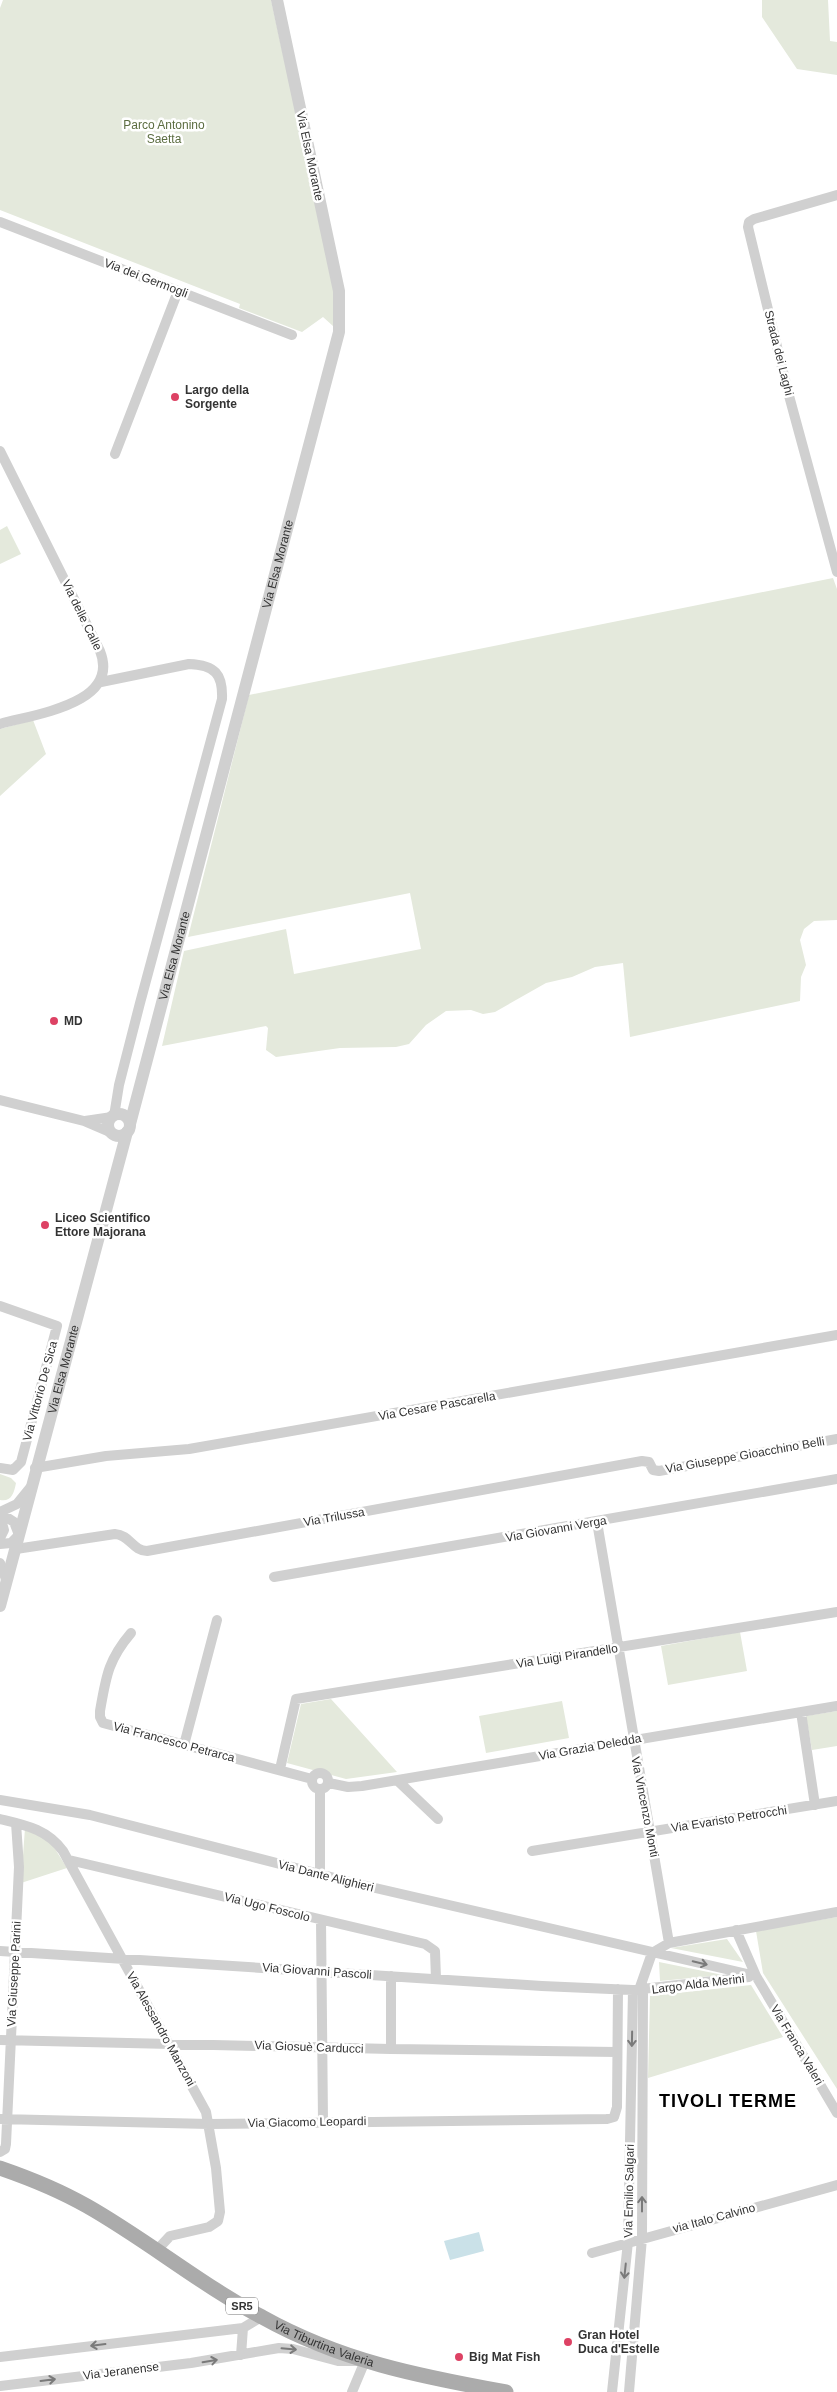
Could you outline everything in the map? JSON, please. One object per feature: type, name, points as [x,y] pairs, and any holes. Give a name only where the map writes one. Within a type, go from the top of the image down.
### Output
[{"type":"main road","name":"Via Tiburtina Valeria","points":[[0,2168],[84,2204],[260,2317],[324,2347],[412,2374],[506,2392]]},
{"type":"street","name":"Via Elsa Morante","points":[[0,1606],[35,1468],[128,1128],[339,332],[339,291],[278,0]]},
{"type":"street","name":"Strada dei Laghi","points":[[837,194],[754,219],[749,222],[748,227],[788,392],[837,572]]},
{"type":"street","name":"Via dei Germogli","points":[[0,222],[292,335]]},
{"type":"street","points":[[115,454],[178,291]]},
{"type":"street","name":"Via delle Calle","points":[[0,451],[100,651],[104,664],[100,682]]},
{"type":"street","points":[[0,724],[74,702],[89,694],[100,682],[189,664],[202,664],[212,669],[220,677],[222,699],[135,1022],[113,1116],[108,1127],[112,1133]]},
{"type":"street","points":[[0,1100],[84,1121],[120,1136],[128,1128],[124,1116],[84,1121]]},
{"type":"street","name":"Via Vittorio De Sica","points":[[0,1306],[58,1326],[21,1462],[13,1470],[0,1468]]},
{"type":"street","name":"Via Cesare Pascarella","points":[[35,1468],[106,1456],[189,1449],[837,1335]]},
{"type":"street","name":"Via Giuseppe Gioacchino Belli","points":[[653,1470],[659,1471],[837,1439]]},
{"type":"street","name":"Via Trilussa","points":[[16,1549],[115,1534],[125,1536],[140,1551],[147,1552],[642,1461],[649,1462],[653,1470]]},
{"type":"street","name":"Via Giovanni Verga","points":[[274,1577],[837,1479]]},
{"type":"street","points":[[0,1514],[17,1504],[31,1487]]},
{"type":"street","points":[[0,1514],[14,1522],[19,1535],[11,1543],[0,1544]]},
{"type":"street","points":[[0,1514],[4,1530],[0,1538]]},
{"type":"street","name":"Via Vincenzo Monti","points":[[597,1522],[669,1943]]},
{"type":"street","points":[[0,1563],[6,1582]]},
{"type":"street","name":"Via Luigi Pirandello","points":[[280,1770],[296,1699],[837,1612]]},
{"type":"street","points":[[184,1745],[217,1620]]},
{"type":"street","name":"Via Francesco Petrarca","points":[[131,1633],[111,1663],[100,1711],[101,1720],[109,1726],[312,1779],[314,1775],[323,1773],[329,1779],[324,1786]]},
{"type":"street","name":"Via Grazia Deledda","points":[[324,1786],[362,1786],[398,1781],[837,1706]]},
{"type":"street","points":[[801,1712],[815,1804]]},
{"type":"street","points":[[312,1779],[312,1784],[324,1786],[320,1875]]},
{"type":"street","points":[[398,1781],[438,1819]]},
{"type":"street","name":"Via Dante Alighieri","points":[[0,1800],[41,1805],[97,1817],[320,1875],[652,1953]]},
{"type":"street","name":"Via Evaristo Petrocchi","points":[[532,1851],[837,1801]]},
{"type":"street","name":"Via Alessandro Manzoni","points":[[0,1819],[39,1830],[50,1836],[69,1860],[203,2106],[209,2124],[217,2176],[220,2212],[218,2221],[209,2227],[170,2236],[157,2250]]},
{"type":"street","name":"Via Giuseppe Parini","points":[[0,2152],[6,2147],[3,2119],[11,2040],[16,1951],[19,1867],[16,1823]]},
{"type":"street","name":"Via Ugo Foscolo","points":[[69,1860],[431,1947],[436,1954],[436,1979]]},
{"type":"street","points":[[652,1953],[669,1943],[837,1912]]},
{"type":"street","points":[[321,1920],[323,2121]]},
{"type":"street","name":"Largo Alda Merini","points":[[736,1930],[756,1976]]},
{"type":"street","name":"Via Giovanni Pascoli","points":[[0,1951],[639,1990]]},
{"type":"street","name":"Largo Alda Merini","points":[[652,1953],[756,1976],[639,1990],[652,1953]]},
{"type":"street","points":[[390,2049],[391,1976]]},
{"type":"street","name":"Via Franca Valeri","points":[[756,1976],[837,2113]]},
{"type":"street","points":[[618,1989],[618,2052]]},
{"type":"street","name":"Via Emilio Salgari","points":[[629,2392],[642,2238],[639,1990]]},
{"type":"street","name":"Via Emilio Salgari","points":[[612,2392],[628,2242],[639,1990]]},
{"type":"street","name":"Via Giosuè Carducci","points":[[0,2040],[322,2048],[618,2052]]},
{"type":"street","name":"Via Giacomo Leopardi","points":[[3,2119],[209,2124],[323,2121],[600,2120],[614,2117],[617,2107],[618,2052]]},
{"type":"street","name":"via Italo Calvino","points":[[592,2252],[837,2185]]},
{"type":"street","points":[[0,2357],[243,2328],[260,2317]]},
{"type":"street","points":[[241,2355],[243,2328]]},
{"type":"street","name":"Via Jeranense","points":[[0,2386],[199,2362],[288,2348],[332,2360],[365,2361]]},
{"type":"street","points":[[352,2392],[365,2361]]},
{"type":"green space","name":"Parco Antonino Saetta","points":[[3,0],[271,0],[335,289],[333,326],[323,317],[302,332],[239,308],[240,304],[0,210],[0,8]]},
{"type":"green space","points":[[762,0],[828,0],[830,41],[837,42],[837,75],[797,69],[762,17]]},
{"type":"green space","points":[[7,526],[21,554],[0,564],[0,530]]},
{"type":"green space","points":[[833,578],[837,589],[837,920],[814,921],[804,929],[800,940],[806,965],[801,977],[800,1001],[630,1037],[623,963],[595,967],[572,977],[546,983],[495,1012],[483,1014],[471,1010],[446,1011],[426,1025],[409,1044],[396,1047],[340,1048],[276,1057],[266,1050],[268,1028],[266,1026],[162,1046],[184,951],[286,929],[294,974],[421,949],[410,893],[188,937],[249,695]]},
{"type":"green space","points":[[33,720],[46,754],[0,796],[0,729]]},
{"type":"green space","points":[[0,1474],[11,1478],[16,1483],[13,1494],[7,1500],[0,1500]]},
{"type":"green space","points":[[740,1632],[747,1671],[668,1685],[661,1646]]},
{"type":"green space","points":[[331,1699],[397,1772],[346,1779],[287,1763],[301,1704]]},
{"type":"green space","points":[[562,1701],[569,1738],[486,1753],[479,1716]]},
{"type":"green space","points":[[837,1711],[837,1746],[812,1750],[806,1716]]},
{"type":"green space","points":[[25,1828],[50,1841],[67,1868],[21,1883]]},
{"type":"green space","points":[[837,1917],[837,2089],[763,1973],[756,1931]]},
{"type":"green space","points":[[727,1939],[743,1962],[671,1948]]},
{"type":"green space","points":[[659,1962],[723,1975],[660,1981]]},
{"type":"green space","points":[[751,1985],[783,2037],[648,2078],[650,1996]]},
{"type":"water","points":[[479,2232],[484,2251],[450,2260],[444,2241]]},
{"type":"place","name":"Largo della Sorgente","points":[[175,397]]},
{"type":"place","name":"MD","points":[[54,1021]]},
{"type":"place","name":"Liceo Scientifico Ettore Majorana","points":[[45,1225]]},
{"type":"place","name":"Gran Hotel Duca d'Estelle","points":[[568,2342]]},
{"type":"place","name":"Big Mat Fish","points":[[459,2357]]},
{"type":"district","name":"TIVOLI TERME","points":[[728,2101]]}]
